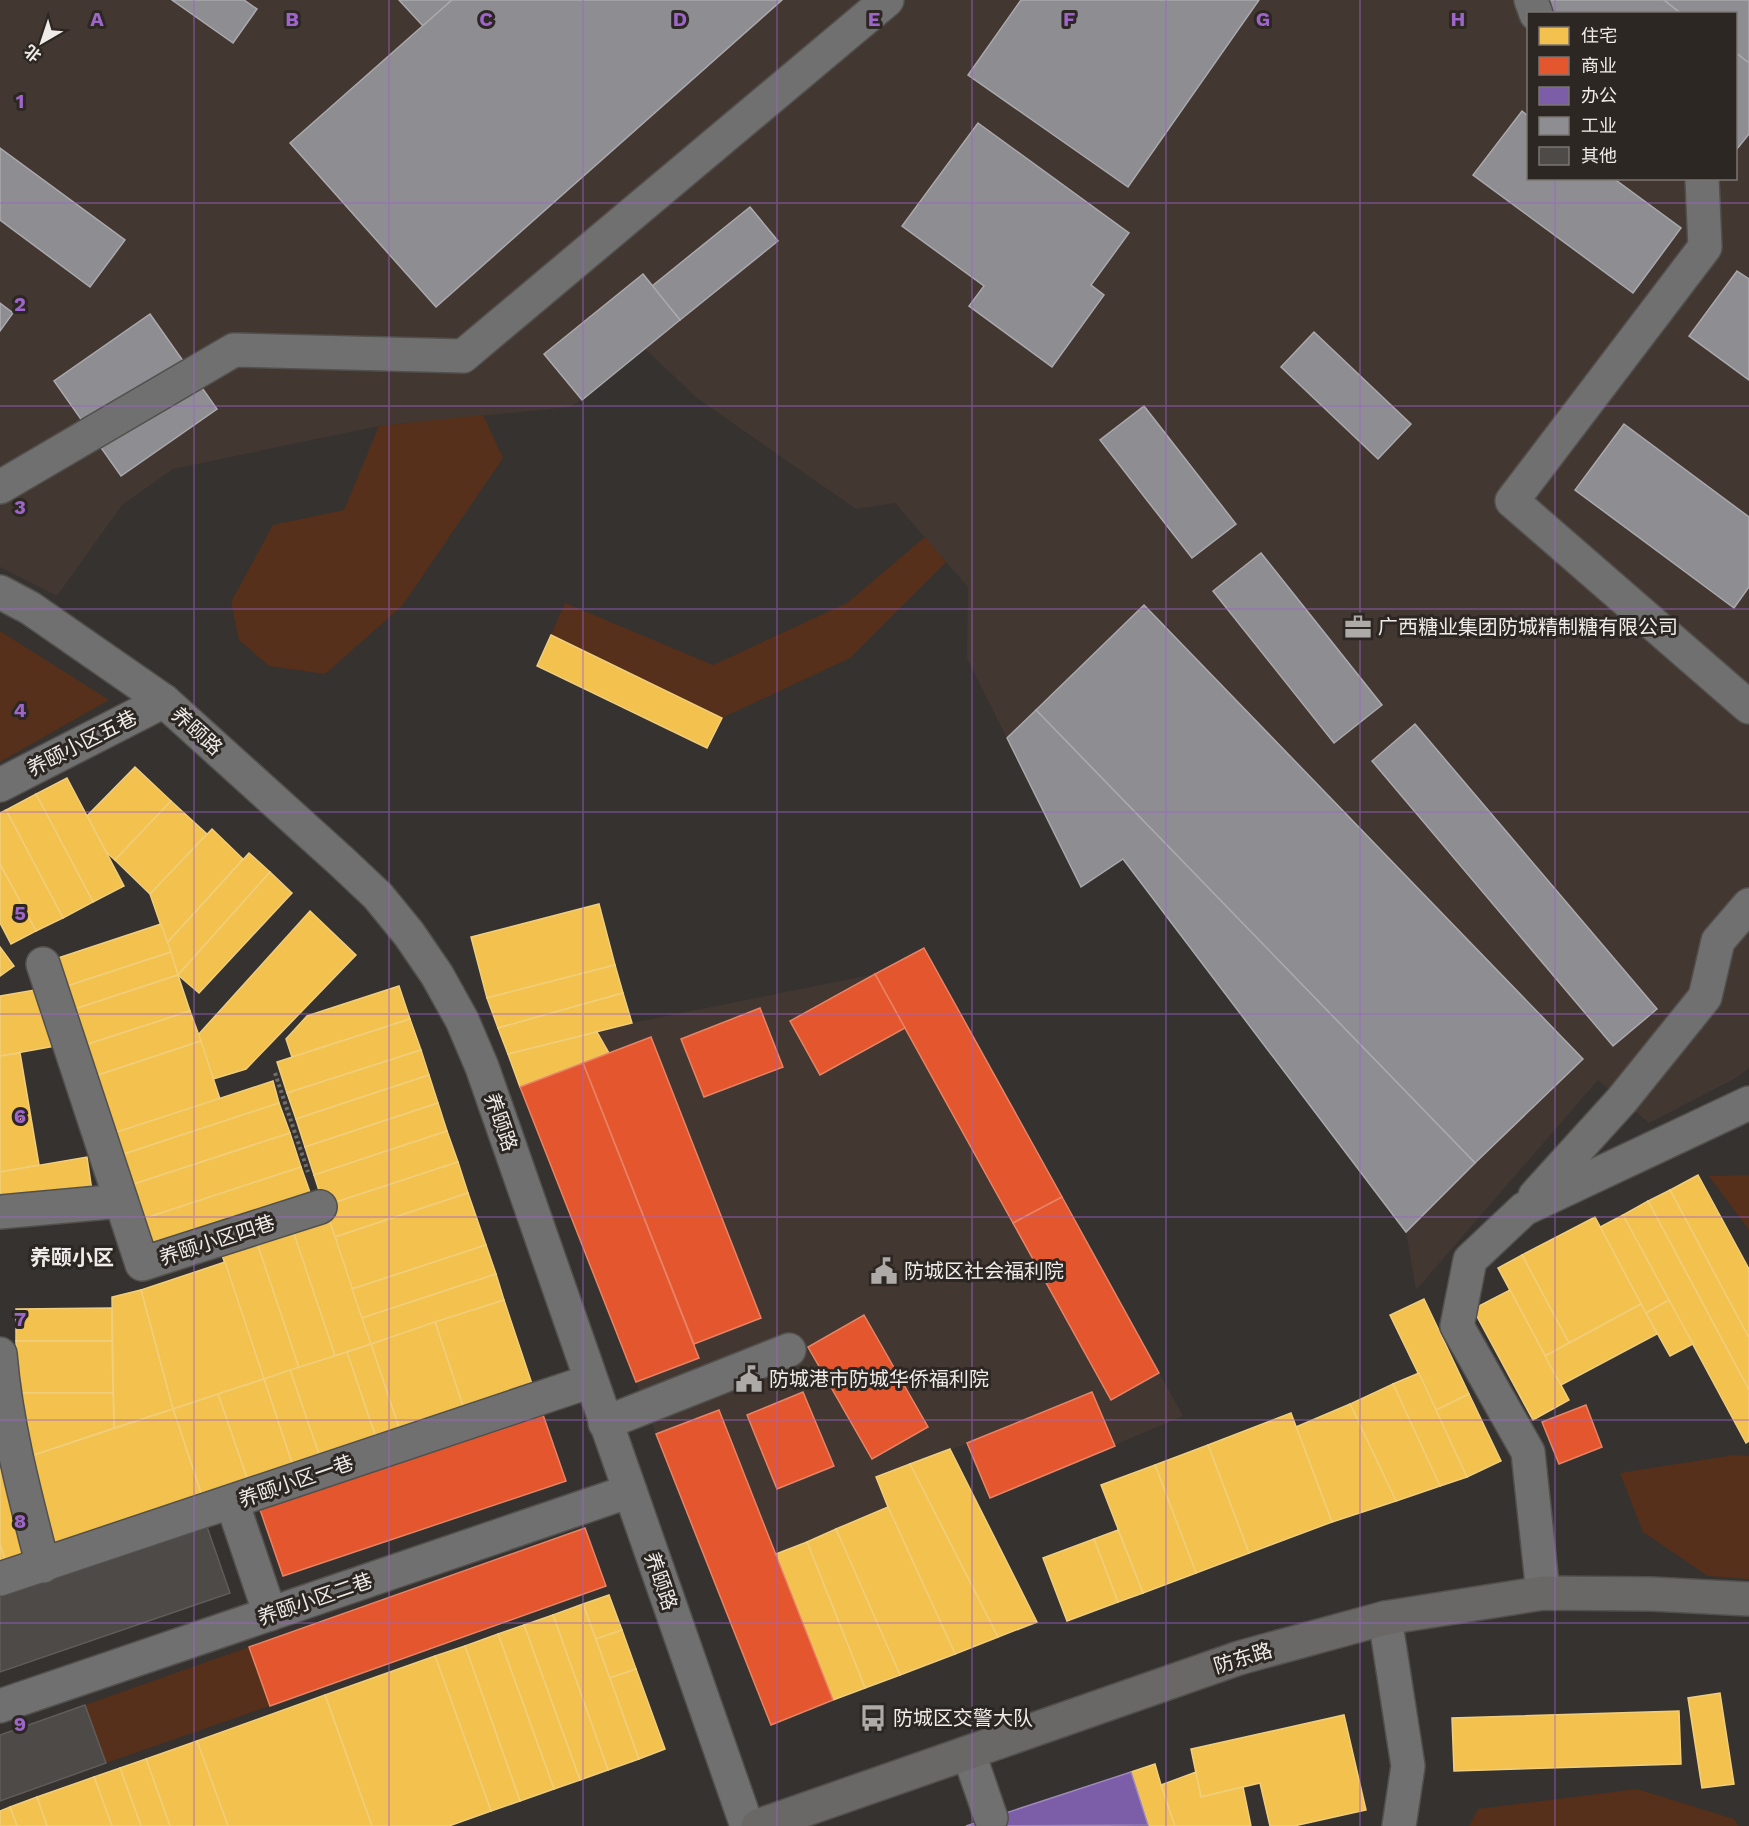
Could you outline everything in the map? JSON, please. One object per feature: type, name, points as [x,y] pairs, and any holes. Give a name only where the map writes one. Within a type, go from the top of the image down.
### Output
[{"type":"main road","name":"防东路","points":[[758,1826],[1239,1658],[1385,1618],[1543,1593],[1651,1594],[1749,1599]]},
{"type":"street","points":[[0,486],[234,350],[463,356],[886,0]]},
{"type":"street","points":[[1702,180],[1705,247],[1512,501],[1749,707]]},
{"type":"street","name":"养颐路","points":[[0,592],[30,608],[164,701],[378,896],[409,934],[437,975],[462,1020],[482,1067],[747,1826]]},
{"type":"street","name":"养颐小区五巷","points":[[0,785],[164,701]]},
{"type":"street","points":[[1543,1593],[1528,1452],[1457,1326],[1470,1260],[1524,1209],[1622,1100],[1705,997],[1718,941],[1749,905]]},
{"type":"street","name":"养颐小区四巷","points":[[43,964],[142,1264],[320,1207]]},
{"type":"street","points":[[1524,1209],[1749,1103]]},
{"type":"street","points":[[0,1212],[121,1202]]},
{"type":"street","points":[[605,1423],[789,1350]]},
{"type":"street","points":[[0,1354],[15,1459],[43,1566]]},
{"type":"street","name":"养颐小区一巷","points":[[0,1579],[591,1381]]},
{"type":"street","name":"养颐小区二巷","points":[[0,1706],[630,1491]]},
{"type":"street","points":[[231,1502],[270,1614]]},
{"type":"street","points":[[1385,1618],[1408,1766],[1399,1826]]},
{"type":"street","points":[[969,1754],[991,1818]]},
{"type":"path","points":[[275,1072],[320,1207]]},
{"type":"shaded area","name":"广西糖业集团防城精制糖有限公司","points":[[0,0],[1749,0],[1749,1068],[1736,1078],[1649,1123],[1598,1080],[1416,1290],[1406,1232],[1123,860],[1081,887],[967,658],[968,587],[895,503],[856,509],[697,398],[645,349],[582,400],[570,407],[379,426],[173,469],[122,505],[57,596],[0,567]]},
{"type":"shaded area","points":[[483,415],[503,458],[402,606],[325,674],[269,666],[239,640],[231,602],[273,525],[344,510],[379,426]]},
{"type":"shaded area","points":[[925,537],[946,562],[850,658],[722,718],[551,635],[565,603],[713,665],[847,603]]},
{"type":"shaded area","points":[[0,631],[109,700],[0,762]]},
{"type":"shaded area","name":"防城区社会福利院","points":[[924,948],[1183,1416],[990,1498],[967,1444],[876,1476],[888,1507],[776,1554],[719,1410],[656,1434],[636,1382],[698,1357],[583,1063],[609,1053],[597,1032],[875,974]]},
{"type":"shaded area","points":[[1749,1175],[1749,1230],[1709,1176]]},
{"type":"shaded area","points":[[1734,1455],[1749,1456],[1749,1579],[1708,1576],[1643,1532],[1620,1473]]},
{"type":"shaded area","points":[[249,1647],[270,1706],[106,1763],[85,1705]]},
{"type":"shaded area","points":[[1637,1789],[1734,1819],[1738,1826],[1469,1826],[1478,1809]]},
{"type":"building: 住宅","points":[[551,635],[722,718],[707,748],[537,666]]},
{"type":"building: 住宅","points":[[135,767],[171,801],[115,860],[107,853],[87,816]]},
{"type":"building: 住宅","points":[[67,778],[124,886],[93,902],[36,794]]},
{"type":"building: 住宅","points":[[36,794],[93,902],[63,918],[6,810]]},
{"type":"building: 住宅","points":[[171,801],[207,834],[150,894],[115,860]]},
{"type":"building: 住宅","points":[[6,810],[63,918],[36,931],[0,864],[0,813]]},
{"type":"building: 住宅","points":[[212,829],[243,859],[167,943],[150,894]]},
{"type":"building: 住宅","points":[[249,853],[270,872],[178,975],[167,943]]},
{"type":"building: 住宅","points":[[0,864],[36,931],[11,944],[0,923]]},
{"type":"building: 住宅","points":[[270,872],[292,893],[199,993],[178,975]]},
{"type":"building: 住宅","points":[[599,904],[615,965],[487,998],[471,937]]},
{"type":"building: 住宅","points":[[310,911],[356,955],[246,1069],[213,1079],[198,1035]]},
{"type":"building: 住宅","points":[[161,924],[171,952],[64,987],[55,959]]},
{"type":"building: 住宅","points":[[0,947],[14,966],[0,976]]},
{"type":"building: 住宅","points":[[171,952],[178,975],[72,1010],[64,987]]},
{"type":"building: 住宅","points":[[615,965],[623,993],[498,1028],[487,998]]},
{"type":"building: 住宅","points":[[178,975],[190,1011],[85,1045],[72,1010]]},
{"type":"building: 住宅","points":[[399,986],[410,1019],[292,1057],[286,1039],[307,1016]]},
{"type":"building: 住宅","points":[[46,988],[56,1046],[0,1056],[0,996]]},
{"type":"building: 住宅","points":[[623,993],[632,1023],[508,1054],[498,1028]]},
{"type":"building: 住宅","points":[[190,1011],[201,1041],[95,1076],[85,1045]]},
{"type":"building: 住宅","points":[[410,1019],[421,1050],[287,1093],[277,1062]]},
{"type":"building: 住宅","points":[[597,1032],[609,1053],[520,1087],[508,1054]]},
{"type":"building: 住宅","points":[[201,1041],[220,1099],[114,1133],[95,1076]]},
{"type":"building: 住宅","points":[[421,1050],[429,1075],[296,1119],[287,1093]]},
{"type":"building: 住宅","points":[[20,1053],[39,1165],[0,1172],[0,1056]]},
{"type":"building: 住宅","points":[[429,1075],[438,1103],[305,1147],[296,1119]]},
{"type":"building: 住宅","points":[[273,1081],[279,1103],[121,1155],[114,1133]]},
{"type":"building: 住宅","points":[[279,1103],[290,1133],[131,1185],[121,1155]]},
{"type":"building: 住宅","points":[[438,1103],[447,1131],[314,1175],[305,1147]]},
{"type":"building: 住宅","points":[[447,1131],[458,1162],[324,1206],[314,1175]]},
{"type":"building: 住宅","points":[[290,1133],[301,1167],[143,1219],[131,1185]]},
{"type":"building: 住宅","points":[[87,1157],[92,1191],[0,1207],[0,1172]]},
{"type":"building: 住宅","points":[[458,1162],[468,1193],[335,1237],[324,1206]]},
{"type":"building: 住宅","points":[[301,1167],[312,1198],[154,1250],[143,1219]]},
{"type":"building: 住宅","points":[[1698,1175],[1749,1269],[1749,1338],[1670,1190]]},
{"type":"building: 住宅","points":[[1670,1190],[1749,1338],[1749,1390],[1648,1201]]},
{"type":"building: 住宅","points":[[468,1193],[486,1245],[352,1289],[335,1237]]},
{"type":"building: 住宅","points":[[1648,1201],[1749,1390],[1749,1441],[1746,1443],[1623,1215]]},
{"type":"building: 住宅","points":[[1623,1215],[1669,1300],[1646,1313],[1600,1227]]},
{"type":"building: 住宅","points":[[328,1216],[371,1344],[335,1356],[292,1228]]},
{"type":"building: 住宅","points":[[1595,1217],[1641,1304],[1569,1343],[1522,1255]]},
{"type":"building: 住宅","points":[[292,1228],[335,1356],[299,1368],[256,1240]]},
{"type":"building: 住宅","points":[[256,1240],[299,1368],[264,1379],[221,1252]]},
{"type":"building: 住宅","points":[[486,1245],[496,1274],[362,1318],[352,1289]]},
{"type":"building: 住宅","points":[[1522,1255],[1569,1343],[1545,1356],[1498,1268]]},
{"type":"building: 住宅","points":[[225,1262],[264,1379],[173,1409],[141,1290]]},
{"type":"building: 住宅","points":[[496,1274],[504,1300],[371,1344],[362,1318]]},
{"type":"building: 住宅","points":[[141,1290],[173,1409],[114,1428],[112,1297]]},
{"type":"building: 住宅","points":[[1510,1290],[1569,1400],[1533,1420],[1473,1309]]},
{"type":"building: 住宅","points":[[1424,1299],[1469,1394],[1436,1410],[1390,1315]]},
{"type":"building: 住宅","points":[[504,1300],[535,1393],[466,1415],[435,1322]]},
{"type":"building: 住宅","points":[[1669,1300],[1693,1344],[1670,1356],[1646,1313]]},
{"type":"building: 住宅","points":[[1641,1304],[1657,1334],[1561,1385],[1545,1356]]},
{"type":"building: 住宅","points":[[112,1308],[112,1341],[16,1341],[16,1309]]},
{"type":"building: 住宅","points":[[435,1322],[466,1415],[402,1437],[371,1344]]},
{"type":"building: 住宅","points":[[16,1341],[112,1341],[113,1393],[17,1393]]},
{"type":"building: 住宅","points":[[371,1344],[402,1437],[378,1444],[347,1352]]},
{"type":"building: 住宅","points":[[347,1352],[378,1444],[322,1463],[290,1370]]},
{"type":"building: 住宅","points":[[290,1370],[322,1463],[295,1472],[264,1379]]},
{"type":"building: 住宅","points":[[1419,1373],[1467,1477],[1440,1486],[1393,1384]]},
{"type":"building: 住宅","points":[[264,1379],[295,1472],[250,1487],[218,1394]]},
{"type":"building: 住宅","points":[[1393,1384],[1440,1486],[1396,1501],[1350,1404]]},
{"type":"building: 住宅","points":[[17,1393],[113,1393],[114,1428],[19,1460]]},
{"type":"building: 住宅","points":[[218,1394],[250,1487],[204,1502],[173,1409]]},
{"type":"building: 住宅","points":[[1469,1394],[1501,1461],[1467,1477],[1436,1410]]},
{"type":"building: 住宅","points":[[1350,1404],[1396,1501],[1332,1522],[1296,1427]]},
{"type":"building: 住宅","points":[[173,1409],[204,1502],[51,1552],[19,1460]]},
{"type":"building: 住宅","points":[[1291,1413],[1332,1522],[1249,1553],[1208,1445]]},
{"type":"building: 住宅","points":[[0,1427],[29,1553],[5,1560],[0,1544]]},
{"type":"building: 住宅","points":[[1208,1445],[1249,1553],[1196,1573],[1155,1465]]},
{"type":"building: 住宅","points":[[950,1449],[1037,1622],[998,1637],[910,1464]]},
{"type":"building: 住宅","points":[[910,1464],[998,1637],[955,1654],[876,1477]]},
{"type":"building: 住宅","points":[[1155,1465],[1196,1573],[1143,1593],[1101,1485]]},
{"type":"building: 住宅","points":[[888,1507],[955,1654],[900,1675],[836,1529]]},
{"type":"building: 住宅","points":[[836,1529],[900,1675],[865,1688],[807,1542]]},
{"type":"building: 住宅","points":[[1118,1530],[1143,1593],[1118,1602],[1094,1539]]},
{"type":"building: 住宅","points":[[1094,1539],[1118,1602],[1067,1621],[1043,1558]]},
{"type":"building: 住宅","points":[[807,1542],[865,1688],[833,1700],[776,1554]]},
{"type":"building: 住宅","points":[[0,1544],[5,1560],[0,1562]]},
{"type":"building: 住宅","points":[[609,1595],[622,1630],[596,1639],[583,1604]]},
{"type":"building: 住宅","points":[[583,1604],[639,1759],[608,1770],[553,1615]]},
{"type":"building: 住宅","points":[[553,1615],[608,1770],[580,1780],[524,1625]]},
{"type":"building: 住宅","points":[[524,1625],[580,1780],[554,1789],[498,1634]]},
{"type":"building: 住宅","points":[[622,1630],[636,1669],[610,1678],[596,1639]]},
{"type":"building: 住宅","points":[[498,1634],[554,1789],[520,1801],[465,1646]]},
{"type":"building: 住宅","points":[[465,1646],[520,1801],[491,1811],[435,1656]]},
{"type":"building: 住宅","points":[[435,1656],[491,1811],[449,1826],[372,1826],[325,1695]]},
{"type":"building: 住宅","points":[[636,1669],[665,1749],[639,1759],[610,1678]]},
{"type":"building: 住宅","points":[[1720,1693],[1734,1784],[1702,1788],[1688,1698]]},
{"type":"building: 住宅","points":[[325,1695],[372,1826],[228,1826],[197,1741]]},
{"type":"building: 住宅","points":[[1679,1711],[1681,1764],[1454,1771],[1452,1718]]},
{"type":"building: 住宅","points":[[1344,1715],[1366,1810],[1294,1826],[1270,1826],[1260,1783],[1201,1797],[1191,1749]]},
{"type":"building: 住宅","points":[[197,1741],[228,1826],[170,1826],[146,1759]]},
{"type":"building: 住宅","points":[[146,1759],[170,1826],[141,1826],[120,1768]]},
{"type":"building: 住宅","points":[[1155,1764],[1175,1826],[1149,1826],[1131,1772]]},
{"type":"building: 住宅","points":[[120,1768],[141,1826],[112,1826],[94,1777]]},
{"type":"building: 住宅","points":[[1196,1772],[1201,1797],[1243,1787],[1251,1826],[1175,1826],[1161,1785]]},
{"type":"building: 住宅","points":[[94,1777],[112,1826],[47,1826],[37,1797]]},
{"type":"building: 住宅","points":[[37,1797],[47,1826],[17,1826],[10,1807]]},
{"type":"building: 住宅","points":[[10,1807],[17,1826],[0,1826],[0,1811]]},
{"type":"building: 商业","points":[[924,948],[1062,1197],[1013,1223],[875,974]]},
{"type":"building: 商业","points":[[875,974],[905,1028],[820,1075],[790,1021]]},
{"type":"building: 商业","points":[[760,1008],[783,1067],[704,1097],[681,1039]]},
{"type":"building: 商业","points":[[651,1037],[761,1318],[694,1344],[583,1063]]},
{"type":"building: 商业","points":[[583,1063],[699,1358],[636,1382],[520,1087]]},
{"type":"building: 商业","points":[[1062,1197],[1159,1373],[1111,1400],[1013,1223]]},
{"type":"building: 商业","points":[[864,1315],[928,1427],[872,1459],[808,1347]]},
{"type":"building: 商业","points":[[803,1392],[834,1466],[777,1489],[747,1415]]},
{"type":"building: 商业","points":[[1092,1392],[1115,1446],[990,1498],[967,1443]]},
{"type":"building: 商业","points":[[1586,1405],[1602,1447],[1559,1464],[1542,1422]]},
{"type":"building: 商业","points":[[540,1406],[566,1481],[283,1576],[257,1501]]},
{"type":"building: 商业","points":[[719,1410],[833,1700],[771,1725],[656,1434]]},
{"type":"building: 商业","points":[[585,1528],[606,1586],[270,1706],[249,1647]]},
{"type":"building: 办公","points":[[1131,1772],[1148,1825],[966,1826]]},
{"type":"building: 工业","points":[[172,0],[244,0],[257,9],[233,43]]},
{"type":"building: 工业","points":[[399,0],[452,0],[423,26]]},
{"type":"building: 工业","points":[[452,0],[782,0],[436,307],[290,143]]},
{"type":"building: 工业","points":[[1021,0],[1259,0],[1128,187],[968,75]]},
{"type":"building: 工业","points":[[1550,0],[1664,0],[1679,12],[1552,12],[1545,6]]},
{"type":"building: 工业","points":[[1664,0],[1749,0],[1749,63],[1737,54],[1737,12],[1679,12]]},
{"type":"building: 工业","points":[[1737,54],[1749,63],[1749,134],[1737,149]]},
{"type":"building: 工业","points":[[1522,111],[1527,115],[1527,180],[1616,180],[1681,228],[1633,293],[1473,175]]},
{"type":"building: 工业","points":[[978,123],[1129,233],[1091,285],[1104,295],[1052,367],[969,306],[984,286],[902,226]]},
{"type":"building: 工业","points":[[0,148],[125,240],[90,287],[0,220]]},
{"type":"building: 工业","points":[[750,207],[778,241],[680,320],[652,286]]},
{"type":"building: 工业","points":[[1737,271],[1749,279],[1749,380],[1689,336]]},
{"type":"building: 工业","points":[[643,274],[680,320],[582,400],[544,354]]},
{"type":"building: 工业","points":[[0,303],[13,313],[0,331]]},
{"type":"building: 工业","points":[[150,314],[217,409],[121,476],[54,381]]},
{"type":"building: 工业","points":[[1314,332],[1411,424],[1378,459],[1281,367]]},
{"type":"building: 工业","points":[[1144,406],[1236,524],[1192,558],[1100,440]]},
{"type":"building: 工业","points":[[1624,424],[1749,517],[1749,587],[1734,608],[1575,490]]},
{"type":"building: 工业","points":[[1261,553],[1382,705],[1334,743],[1213,591]]},
{"type":"building: 工业","points":[[1144,605],[1583,1059],[1475,1163],[1036,710]]},
{"type":"building: 工业","points":[[1036,710],[1475,1163],[1406,1232],[1123,859],[1081,887],[1007,738]]},
{"type":"building: 工业","points":[[1415,724],[1657,1009],[1613,1046],[1372,761]]},
{"type":"building: 其他","points":[[205,1521],[230,1593],[0,1672],[0,1591]]},
{"type":"building: 其他","points":[[85,1705],[106,1763],[0,1801],[0,1735]]},
{"type":"place","name":"广西糖业集团防城精制糖有限公司","points":[[1358,627]]},
{"type":"place","name":"防城区社会福利院","points":[[884,1271]]},
{"type":"place","name":"防城港市防城华侨福利院","points":[[749,1379]]},
{"type":"place","name":"防城区交警大队","points":[[873,1718]]},
{"type":"district","name":"养颐小区","points":[[72,1258]]}]
